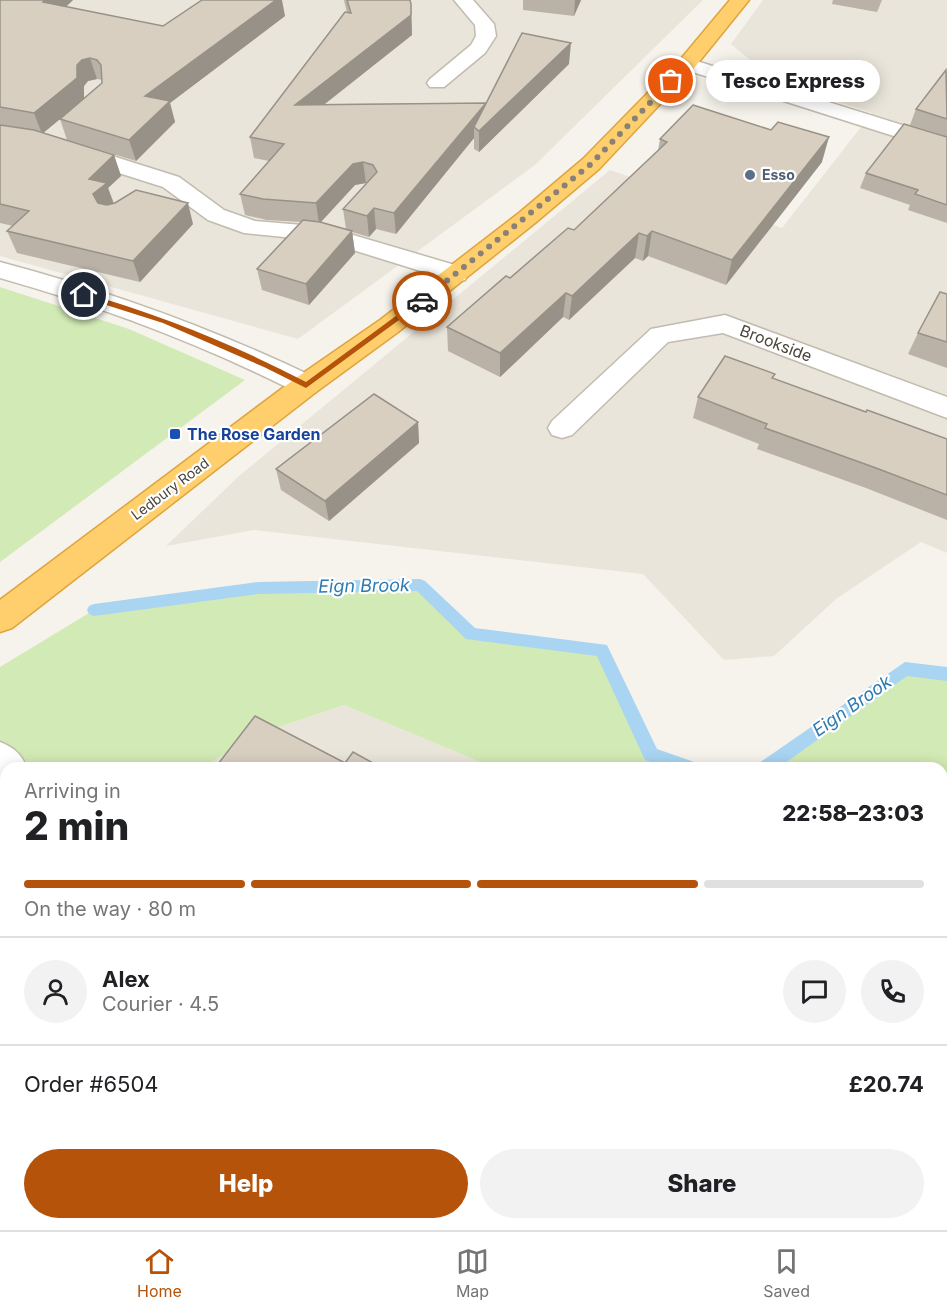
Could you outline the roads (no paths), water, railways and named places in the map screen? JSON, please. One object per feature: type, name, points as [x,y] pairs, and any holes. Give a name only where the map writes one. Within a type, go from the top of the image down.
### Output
[{"type":"highway","name":"Ledbury Road","points":[[0,618],[456,274],[591,164],[687,64],[740,0]]},
{"type":"street","points":[[437,83],[478,50],[486,36],[484,24],[463,0]]},
{"type":"street","points":[[687,64],[947,146]]},
{"type":"street","points":[[0,135],[55,136],[171,182],[216,215],[252,228],[334,226],[456,274]]},
{"type":"street","points":[[143,200],[171,182]]},
{"type":"street","points":[[0,270],[166,321],[267,365],[306,386]]},
{"type":"street","name":"Brookside","points":[[562,428],[660,335],[725,324],[947,408]]},
{"type":"waterway","name":"Eign Brook","points":[[94,610],[258,588],[420,585],[471,634],[602,650],[651,755],[673,762]]},
{"type":"waterway","name":"Eign Brook","points":[[773,762],[905,669],[947,674]]},
{"type":"place","name":"Tesco Express","points":[[671,81]]},
{"type":"place","name":"Esso","points":[[750,175]]},
{"type":"place","name":"The Rose Garden","points":[[175,434]]}]
